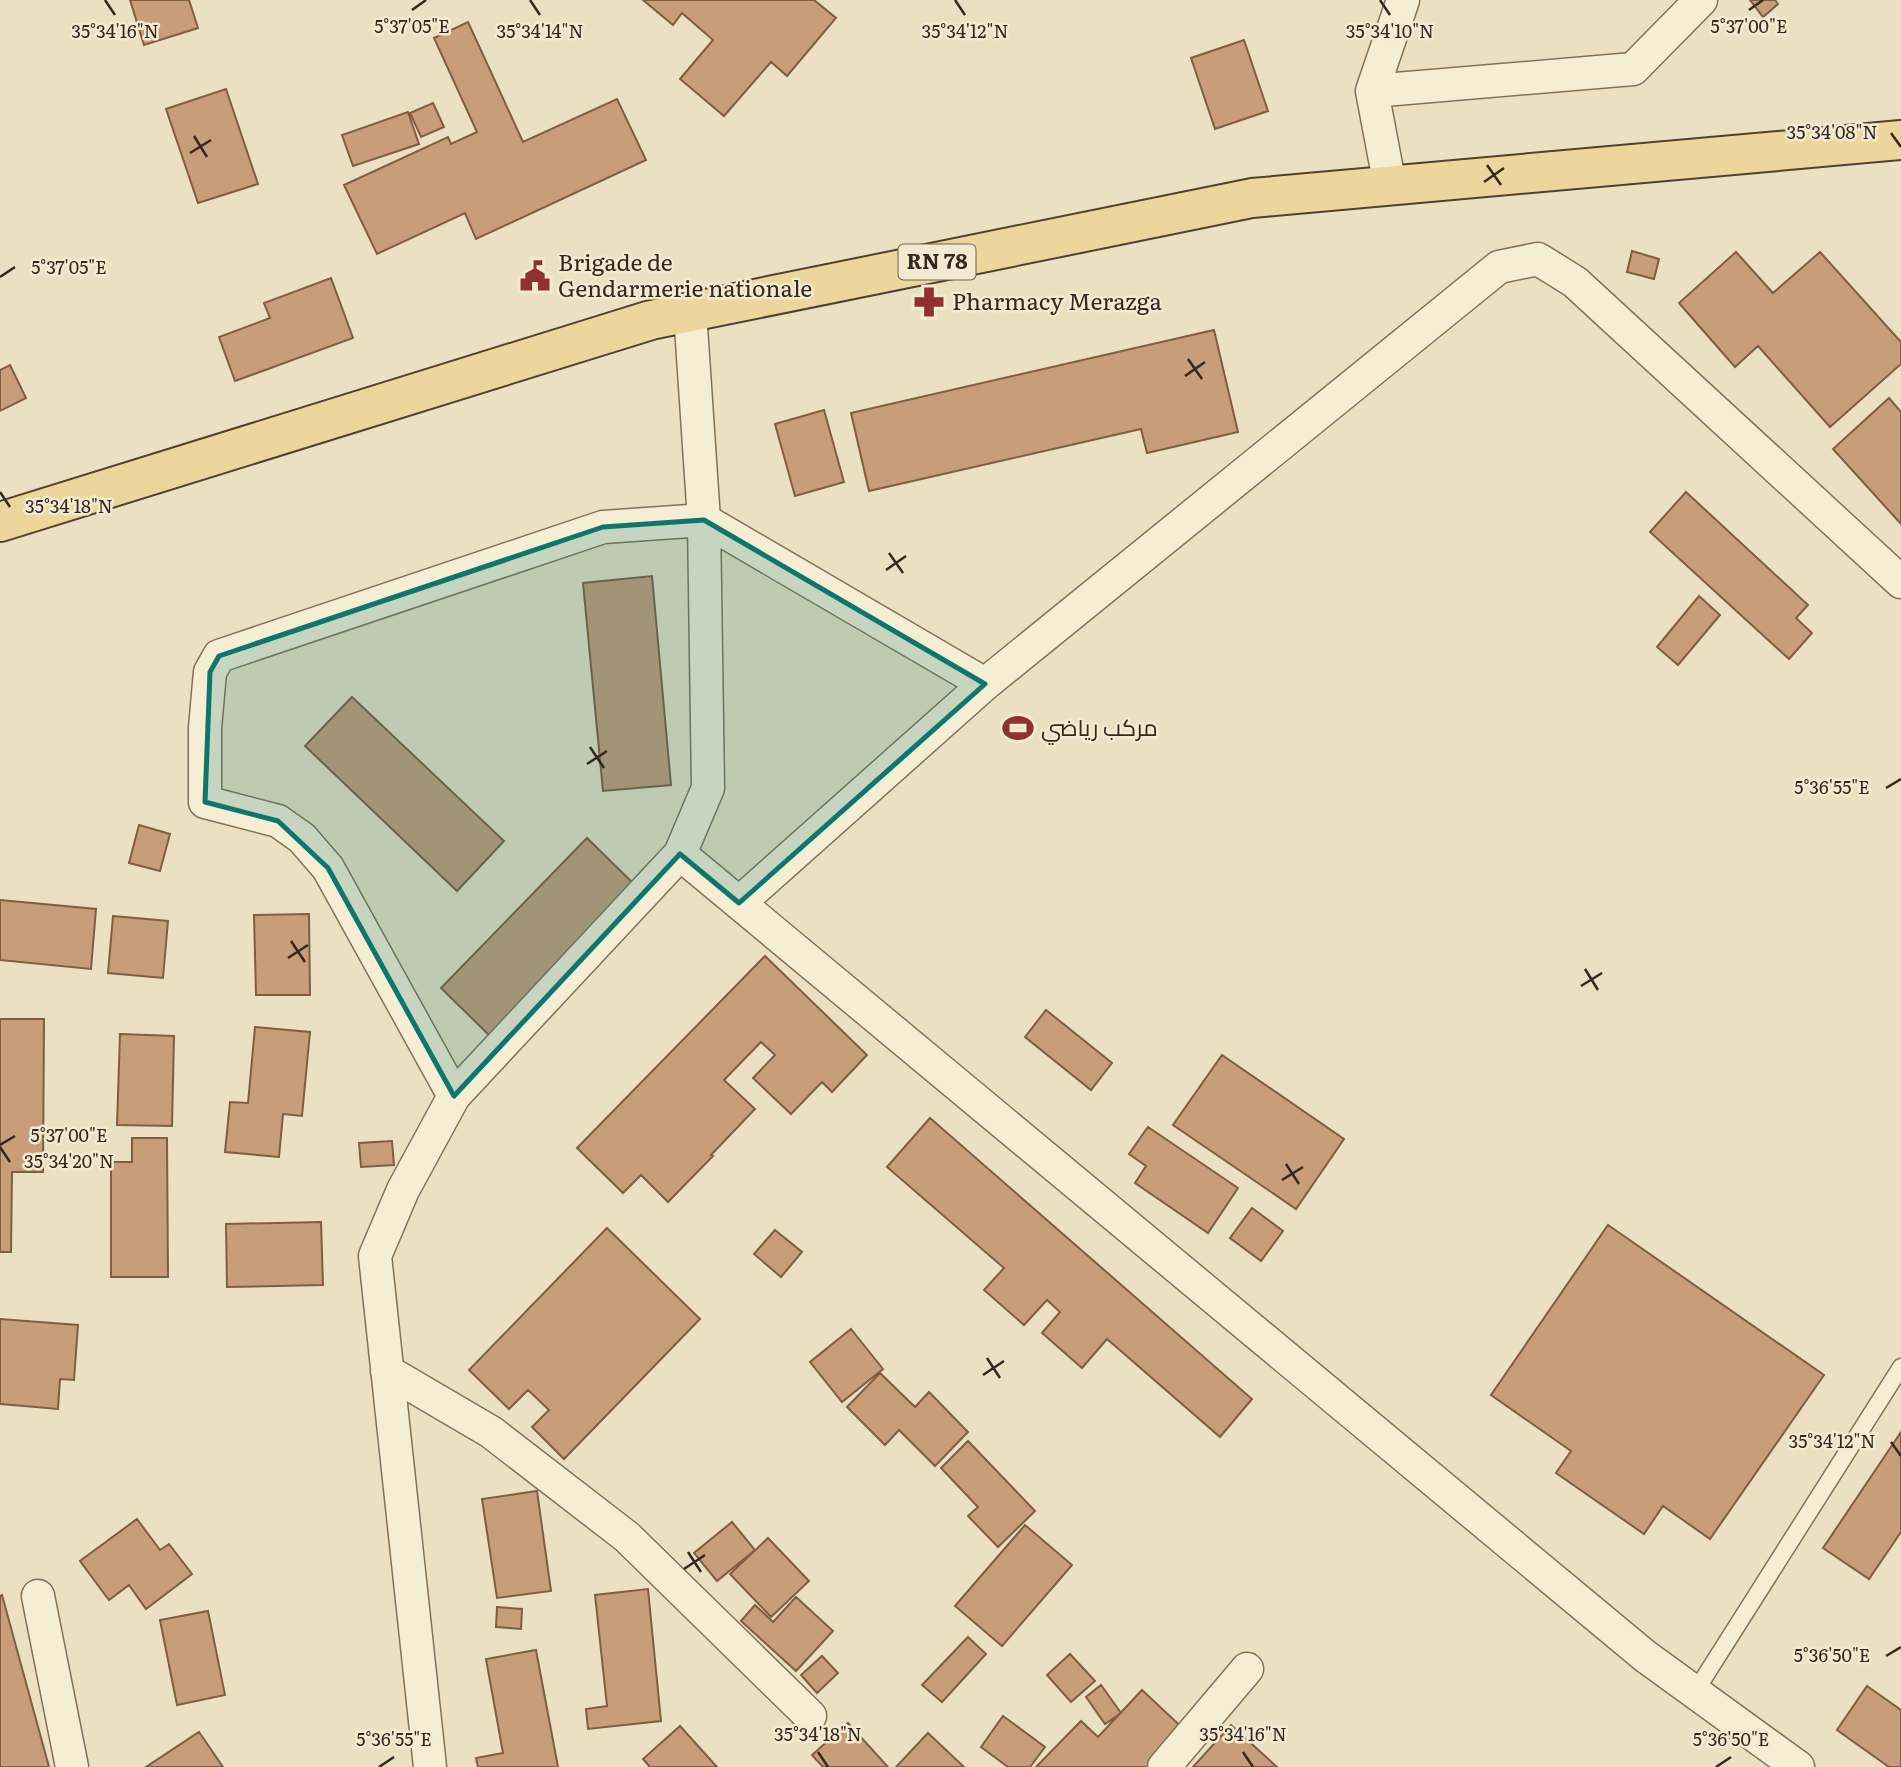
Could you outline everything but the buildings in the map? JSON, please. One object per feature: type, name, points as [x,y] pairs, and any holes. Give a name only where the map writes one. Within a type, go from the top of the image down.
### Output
[{"type":"main road","name":"RN 78","points":[[0,522],[651,320],[1252,198],[1901,140]]},
{"type":"street","points":[[1390,186],[1372,91],[1404,0]]},
{"type":"street","points":[[1372,91],[1633,69],[1701,0]]},
{"type":"street","points":[[739,903],[985,684],[1499,267],[1538,259],[1575,282],[1901,582]]},
{"type":"street","points":[[430,1767],[375,1256],[402,1190],[454,1096],[680,854],[708,788],[704,520],[690,312]]},
{"type":"street","points":[[454,1096],[328,868],[302,838],[278,821],[205,802],[205,729],[210,672],[219,656],[603,527],[704,520],[985,684]]},
{"type":"street","points":[[680,854],[1635,1648],[1798,1767]]},
{"type":"street","points":[[387,1371],[491,1432],[628,1537],[810,1716]]},
{"type":"street","points":[[38,1596],[72,1767]]},
{"type":"street","points":[[1164,1767],[1247,1669]]},
{"type":"lane","points":[[1695,1692],[1901,1367]]},
{"type":"highlighted area","points":[[704,520],[985,684],[739,903],[680,854],[454,1096],[328,868],[278,821],[205,802],[210,672],[219,656],[603,527]]},
{"type":"place","name":"Brigade de Gendarmerie nationale","points":[[535,276]]},
{"type":"place","name":"Pharmacy Merazga","points":[[929,302]]},
{"type":"place","name":"مركب رياضي","points":[[1018,728]]}]
